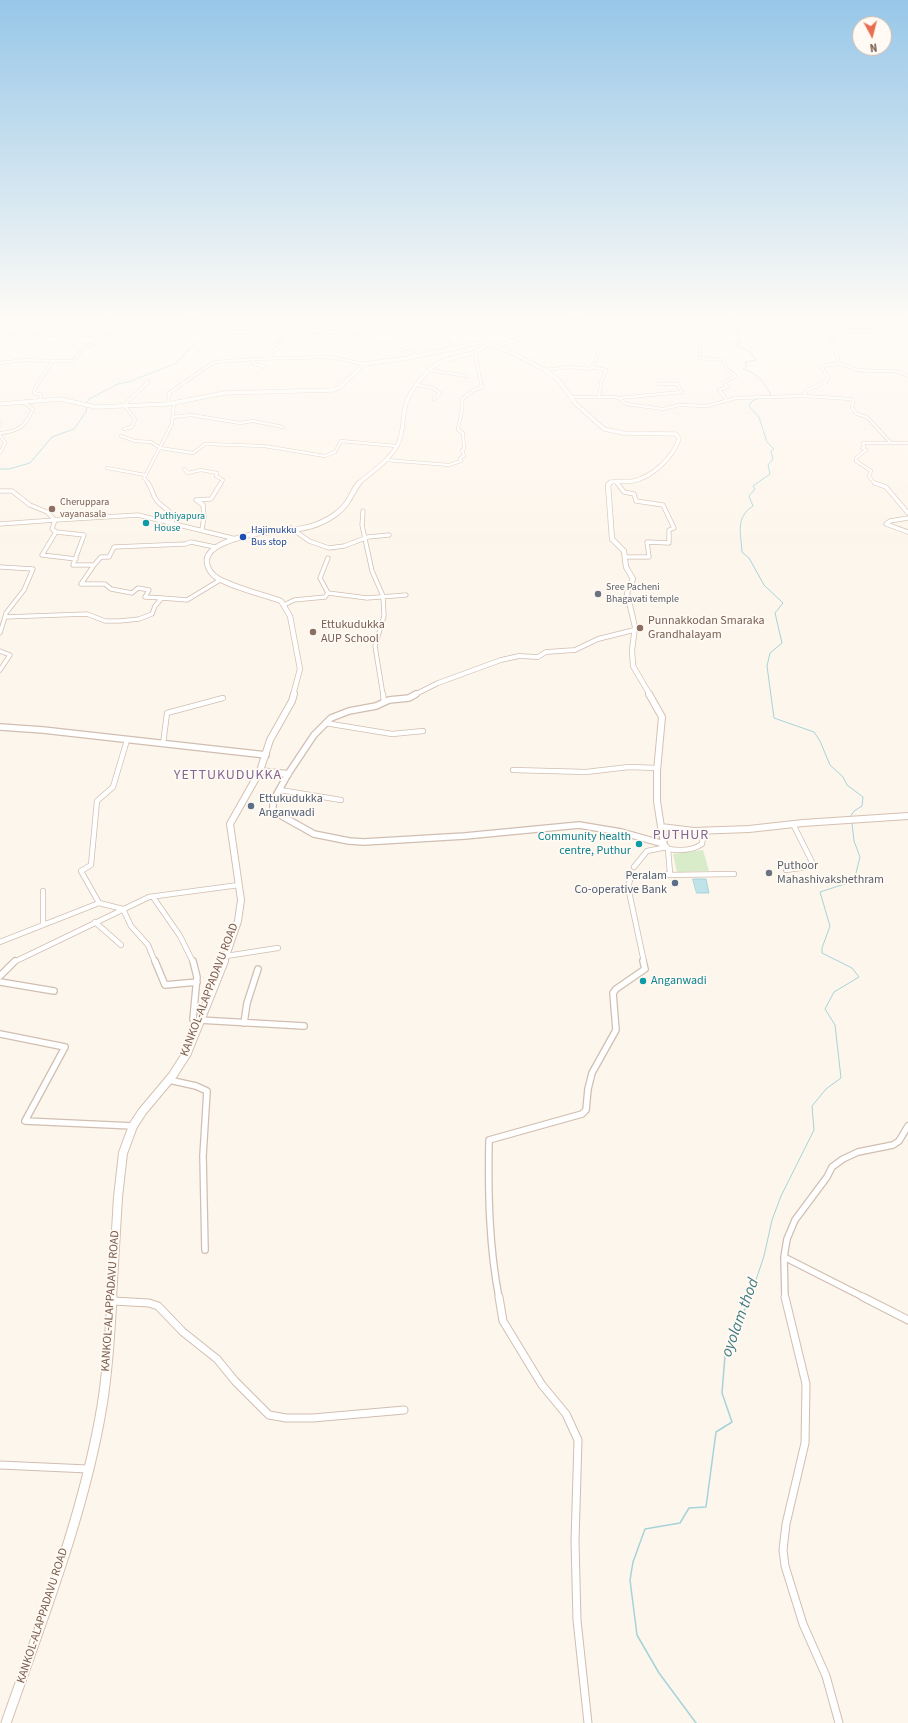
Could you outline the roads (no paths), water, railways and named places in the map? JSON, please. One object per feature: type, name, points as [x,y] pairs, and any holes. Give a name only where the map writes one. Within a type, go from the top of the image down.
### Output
[{"type":"main road","points":[[284,605],[274,597],[220,580],[214,576],[207,566],[207,559],[215,547],[236,539],[319,523],[334,515],[348,500],[353,490],[376,471],[401,440],[405,429],[404,407],[410,397]]},
{"type":"main road","points":[[571,397],[604,429],[623,433],[669,433],[677,435],[679,439],[678,447],[661,465],[639,480],[615,481],[609,483],[608,485],[612,539],[624,551],[626,567],[633,579],[627,593],[634,621],[633,666],[662,717],[657,768],[657,801],[661,828],[704,831],[749,829],[794,824],[908,816]]},
{"type":"main road","name":"KANKOL-ALAPPADAVU ROAD","points":[[6,1723],[15,1702],[59,1572],[88,1469],[102,1407],[109,1358],[123,1153],[133,1126],[142,1112],[169,1080],[187,1053],[226,956],[238,921],[241,900],[230,824],[232,817],[260,771],[270,740],[292,701],[300,670],[290,616],[284,605]]},
{"type":"main road","points":[[260,771],[288,774]]},
{"type":"street","points":[[124,405],[132,397]]},
{"type":"street","points":[[168,404],[169,397]]},
{"type":"street","points":[[0,404],[64,400],[96,407],[168,404],[199,397]]},
{"type":"street","points":[[386,460],[449,465],[461,461],[460,458],[464,456],[462,450],[464,449],[463,433],[458,430],[459,419],[464,408],[462,399],[464,397]]},
{"type":"street","points":[[607,397],[624,397]]},
{"type":"street","points":[[618,398],[626,404],[663,408],[679,405],[707,406],[722,403],[726,400],[755,397]]},
{"type":"street","points":[[826,397],[851,399],[853,401],[852,408],[857,414],[867,417],[890,442]]},
{"type":"street","points":[[0,453],[5,443],[0,434],[19,431],[24,427],[33,409],[23,402]]},
{"type":"street","points":[[172,524],[173,520],[168,509],[153,495],[152,488],[144,478],[148,467],[172,427],[174,403]]},
{"type":"street","points":[[124,405],[135,419],[132,427],[124,429]]},
{"type":"street","points":[[173,417],[191,415],[240,423],[253,421],[283,427]]},
{"type":"street","points":[[121,436],[135,441],[151,442],[160,448],[193,454],[205,444],[215,446],[235,444],[325,456],[335,452],[341,441],[396,446]]},
{"type":"street","points":[[908,443],[863,443],[864,447],[862,448],[866,450],[856,458],[856,461],[871,471],[869,476],[872,481],[886,487],[908,513]]},
{"type":"street","points":[[107,468],[145,475]]},
{"type":"street","points":[[184,469],[188,473],[201,470],[217,473],[216,476],[223,480],[211,499],[196,500],[203,505],[205,512],[202,529]]},
{"type":"street","points":[[615,481],[624,492],[634,494],[636,501],[663,505],[674,528],[669,530],[669,543],[647,542],[649,557],[625,557]]},
{"type":"street","points":[[0,491],[12,491],[30,505],[47,512],[55,520]]},
{"type":"street","points":[[363,511],[362,525],[372,571],[384,600],[384,616],[375,646],[384,702]]},
{"type":"street","points":[[0,524],[127,514],[149,517],[172,524],[202,529],[236,539]]},
{"type":"street","points":[[908,518],[890,521],[886,524],[908,532]]},
{"type":"street","points":[[55,520],[52,528],[56,532],[84,535],[73,565],[94,565]]},
{"type":"street","points":[[291,528],[301,537],[316,545],[328,548],[343,547],[366,538],[389,535]]},
{"type":"street","points":[[56,532],[42,555],[76,559]]},
{"type":"street","points":[[215,547],[191,542],[180,544],[114,547],[109,557],[101,556],[81,584],[105,584],[111,589],[118,589],[122,592],[132,593],[138,588],[149,590],[145,597],[188,600],[220,580]]},
{"type":"street","points":[[328,558],[320,578],[328,593],[384,600],[406,595]]},
{"type":"street","points":[[0,567],[20,567],[24,569],[33,568],[24,590],[6,613],[0,633]]},
{"type":"street","points":[[284,605],[294,600],[325,597],[328,593]]},
{"type":"street","points":[[5,617],[87,614],[105,621],[139,619],[152,614],[155,605],[161,600],[171,598]]},
{"type":"street","points":[[634,630],[598,639],[574,650],[554,651],[538,657],[519,656],[501,660],[438,683],[409,698],[384,702],[349,711],[325,723],[288,774],[273,801],[273,811],[275,814],[314,834],[349,841],[364,842],[464,836],[579,825],[621,832],[667,847]]},
{"type":"street","points":[[0,650],[10,655],[0,670]]},
{"type":"street","points":[[163,744],[167,713],[223,698]]},
{"type":"street","points":[[325,723],[392,734],[424,731]]},
{"type":"street","points":[[0,727],[43,730],[266,755]]},
{"type":"street","points":[[99,903],[82,871],[91,865],[97,801],[113,787],[128,740]]},
{"type":"street","points":[[513,770],[586,772],[629,767],[657,768]]},
{"type":"street","points":[[280,790],[341,800]]},
{"type":"street","points":[[786,870],[807,867],[813,864],[794,824]]},
{"type":"street","points":[[661,828],[667,847],[670,873],[667,875]]},
{"type":"street","points":[[634,867],[642,852],[651,849],[667,847],[698,848],[702,844],[704,831]]},
{"type":"street","points":[[588,1723],[577,1620],[575,1541],[578,1440],[566,1414],[542,1385],[503,1321],[492,1261],[488,1191],[489,1140],[584,1113],[592,1074],[609,1039],[616,1030],[613,994],[616,989],[645,969],[628,887],[629,879],[631,877],[667,875],[734,874]]},
{"type":"street","points":[[0,976],[15,961],[123,909],[153,897],[239,885]]},
{"type":"street","points":[[43,891],[43,925]]},
{"type":"street","points":[[153,897],[172,924],[192,957],[197,982],[192,1017],[194,1023],[244,1023],[304,1026]]},
{"type":"street","points":[[0,942],[99,903],[123,909]]},
{"type":"street","points":[[123,909],[131,926],[148,945],[158,965],[163,983],[171,985],[197,982]]},
{"type":"street","points":[[95,922],[122,945]]},
{"type":"street","points":[[226,956],[278,948]]},
{"type":"street","points":[[244,1023],[247,1003],[258,970]]},
{"type":"street","points":[[0,982],[54,991]]},
{"type":"street","points":[[0,1034],[65,1047],[25,1121],[133,1126]]},
{"type":"street","points":[[169,1080],[196,1086],[207,1091],[203,1156],[205,1250]]},
{"type":"street","points":[[839,1723],[826,1676],[803,1624],[785,1566],[783,1550],[786,1524],[805,1443],[806,1411],[806,1384],[785,1298],[784,1257],[787,1239],[795,1220],[827,1178],[832,1167],[843,1159],[858,1152],[893,1145],[899,1141],[908,1126]]},
{"type":"street","points":[[784,1257],[908,1320]]},
{"type":"street","points":[[113,1300],[149,1303],[158,1306],[183,1332],[217,1359],[235,1381],[269,1415],[286,1418],[313,1418],[404,1410]]},
{"type":"street","points":[[0,1465],[88,1469]]},
{"type":"water","points":[[693,879],[706,879],[709,893],[697,893]]},
{"type":"waterway","points":[[87,403],[89,399],[92,397]]},
{"type":"waterway","points":[[759,398],[752,401],[749,406],[759,417],[767,442],[774,449],[771,451],[773,459],[768,465],[770,474],[753,486],[755,489],[749,496],[753,506],[747,511],[741,521],[740,532],[742,552],[749,558],[764,585],[783,603],[775,613],[782,643],[770,653],[767,666],[774,718],[814,732],[820,741],[830,765],[843,777],[847,785],[863,797],[862,806],[854,811],[850,817]]},
{"type":"waterway","points":[[0,469],[9,469],[30,463],[52,437],[74,429],[86,412],[87,406]]},
{"type":"waterway","name":"oyolam thod","points":[[750,1298],[764,1256],[772,1220],[781,1196],[814,1130],[812,1106],[826,1089],[841,1078],[835,1025],[825,1009],[834,992],[859,977],[852,968],[822,953],[822,948],[830,926],[820,892],[854,881],[860,857],[854,841],[852,823]]},
{"type":"waterway","name":"oyolam thod","points":[[696,1723],[659,1673],[637,1635],[630,1580],[633,1562],[645,1529],[680,1523],[689,1508],[706,1507],[716,1432],[732,1422],[722,1393],[725,1356],[750,1297]]},
{"type":"place","name":"Cheruppara vayanasala","points":[[52,509]]},
{"type":"place","name":"Puthiyapura House","points":[[146,523]]},
{"type":"place","name":"Hajimukku Bus stop","points":[[243,537]]},
{"type":"place","name":"Sree Pacheni Bhagavati temple","points":[[598,594]]},
{"type":"place","name":"Punnakkodan Smaraka Grandhalayam","points":[[640,628]]},
{"type":"place","name":"Ettukudukka AUP School","points":[[313,632]]},
{"type":"place","name":"Ettukudukka Anganwadi","points":[[251,806]]},
{"type":"place","name":"Community health centre, Puthur","points":[[639,844]]},
{"type":"place","name":"Puthoor Mahashivakshethram","points":[[769,873]]},
{"type":"place","name":"Peralam Co-operative Bank","points":[[675,883]]},
{"type":"place","name":"Anganwadi","points":[[643,981]]},
{"type":"district","name":"YETTUKUDUKKA","points":[[228,776]]},
{"type":"district","name":"PUTHUR","points":[[681,836]]}]
